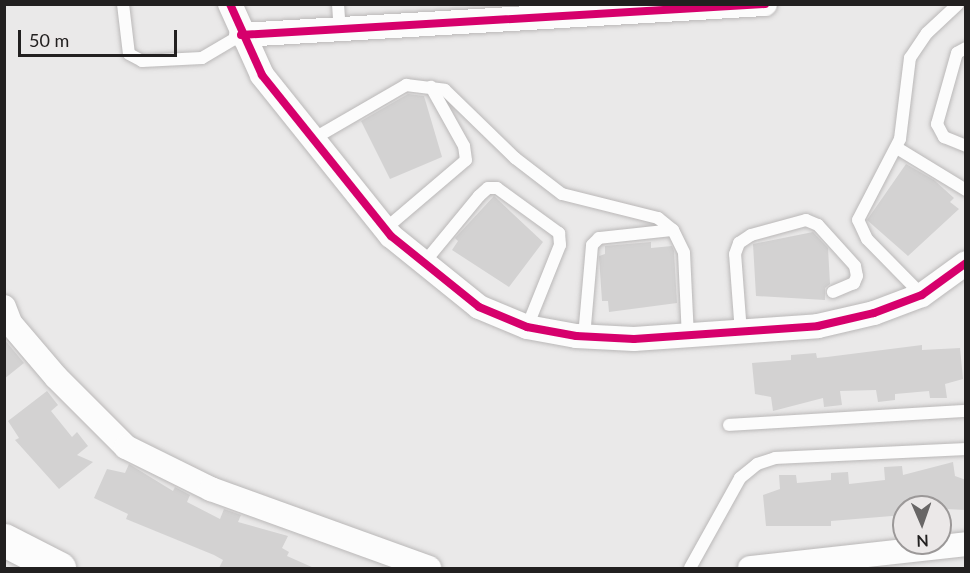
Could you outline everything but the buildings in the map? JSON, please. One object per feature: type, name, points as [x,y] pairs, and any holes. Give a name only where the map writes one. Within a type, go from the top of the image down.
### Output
[{"type":"street","points":[[230,4],[241,35],[262,75],[385,229],[423,264],[479,307],[526,327],[584,337],[688,337],[741,334],[829,323],[874,313],[922,295],[966,263]]},
{"type":"street","points":[[241,35],[339,30],[452,14],[750,5]]},
{"type":"street","points":[[6,316],[56,377],[126,447],[212,489],[429,568]]},
{"type":"street","points":[[4,540],[59,568]]},
{"type":"street","points":[[750,568],[966,544]]},
{"type":"lane","points":[[123,4],[129,54],[142,61],[202,58],[241,35]]},
{"type":"lane","points":[[338,4],[339,30]]},
{"type":"lane","points":[[922,295],[859,229],[858,220],[897,148],[910,58],[927,33],[958,4]]},
{"type":"lane","points":[[966,48],[957,53],[938,124],[944,137],[966,146]]},
{"type":"lane","points":[[313,139],[382,95],[406,85],[445,90],[467,106],[515,158],[562,194],[658,218],[674,230],[684,253],[688,337]]},
{"type":"lane","points":[[385,229],[466,160],[464,146],[431,87]]},
{"type":"lane","points":[[897,148],[966,190]]},
{"type":"lane","points":[[423,264],[479,196],[488,188],[497,188],[559,233],[560,245],[526,327]]},
{"type":"lane","points":[[741,334],[735,254],[739,243],[751,234],[806,220],[818,225],[855,266],[857,276],[854,283],[833,292]]},
{"type":"lane","points":[[584,337],[592,245],[599,238],[674,230]]},
{"type":"lane","points":[[729,425],[966,411]]},
{"type":"lane","points":[[690,568],[740,478],[757,464],[775,458],[966,448]]},
{"type":"cycle path","points":[[230,4],[262,75],[391,236],[479,307],[527,327],[576,336],[634,339],[818,326],[874,313],[922,295],[966,263]]},
{"type":"cycle path","points":[[241,35],[765,4]]}]
